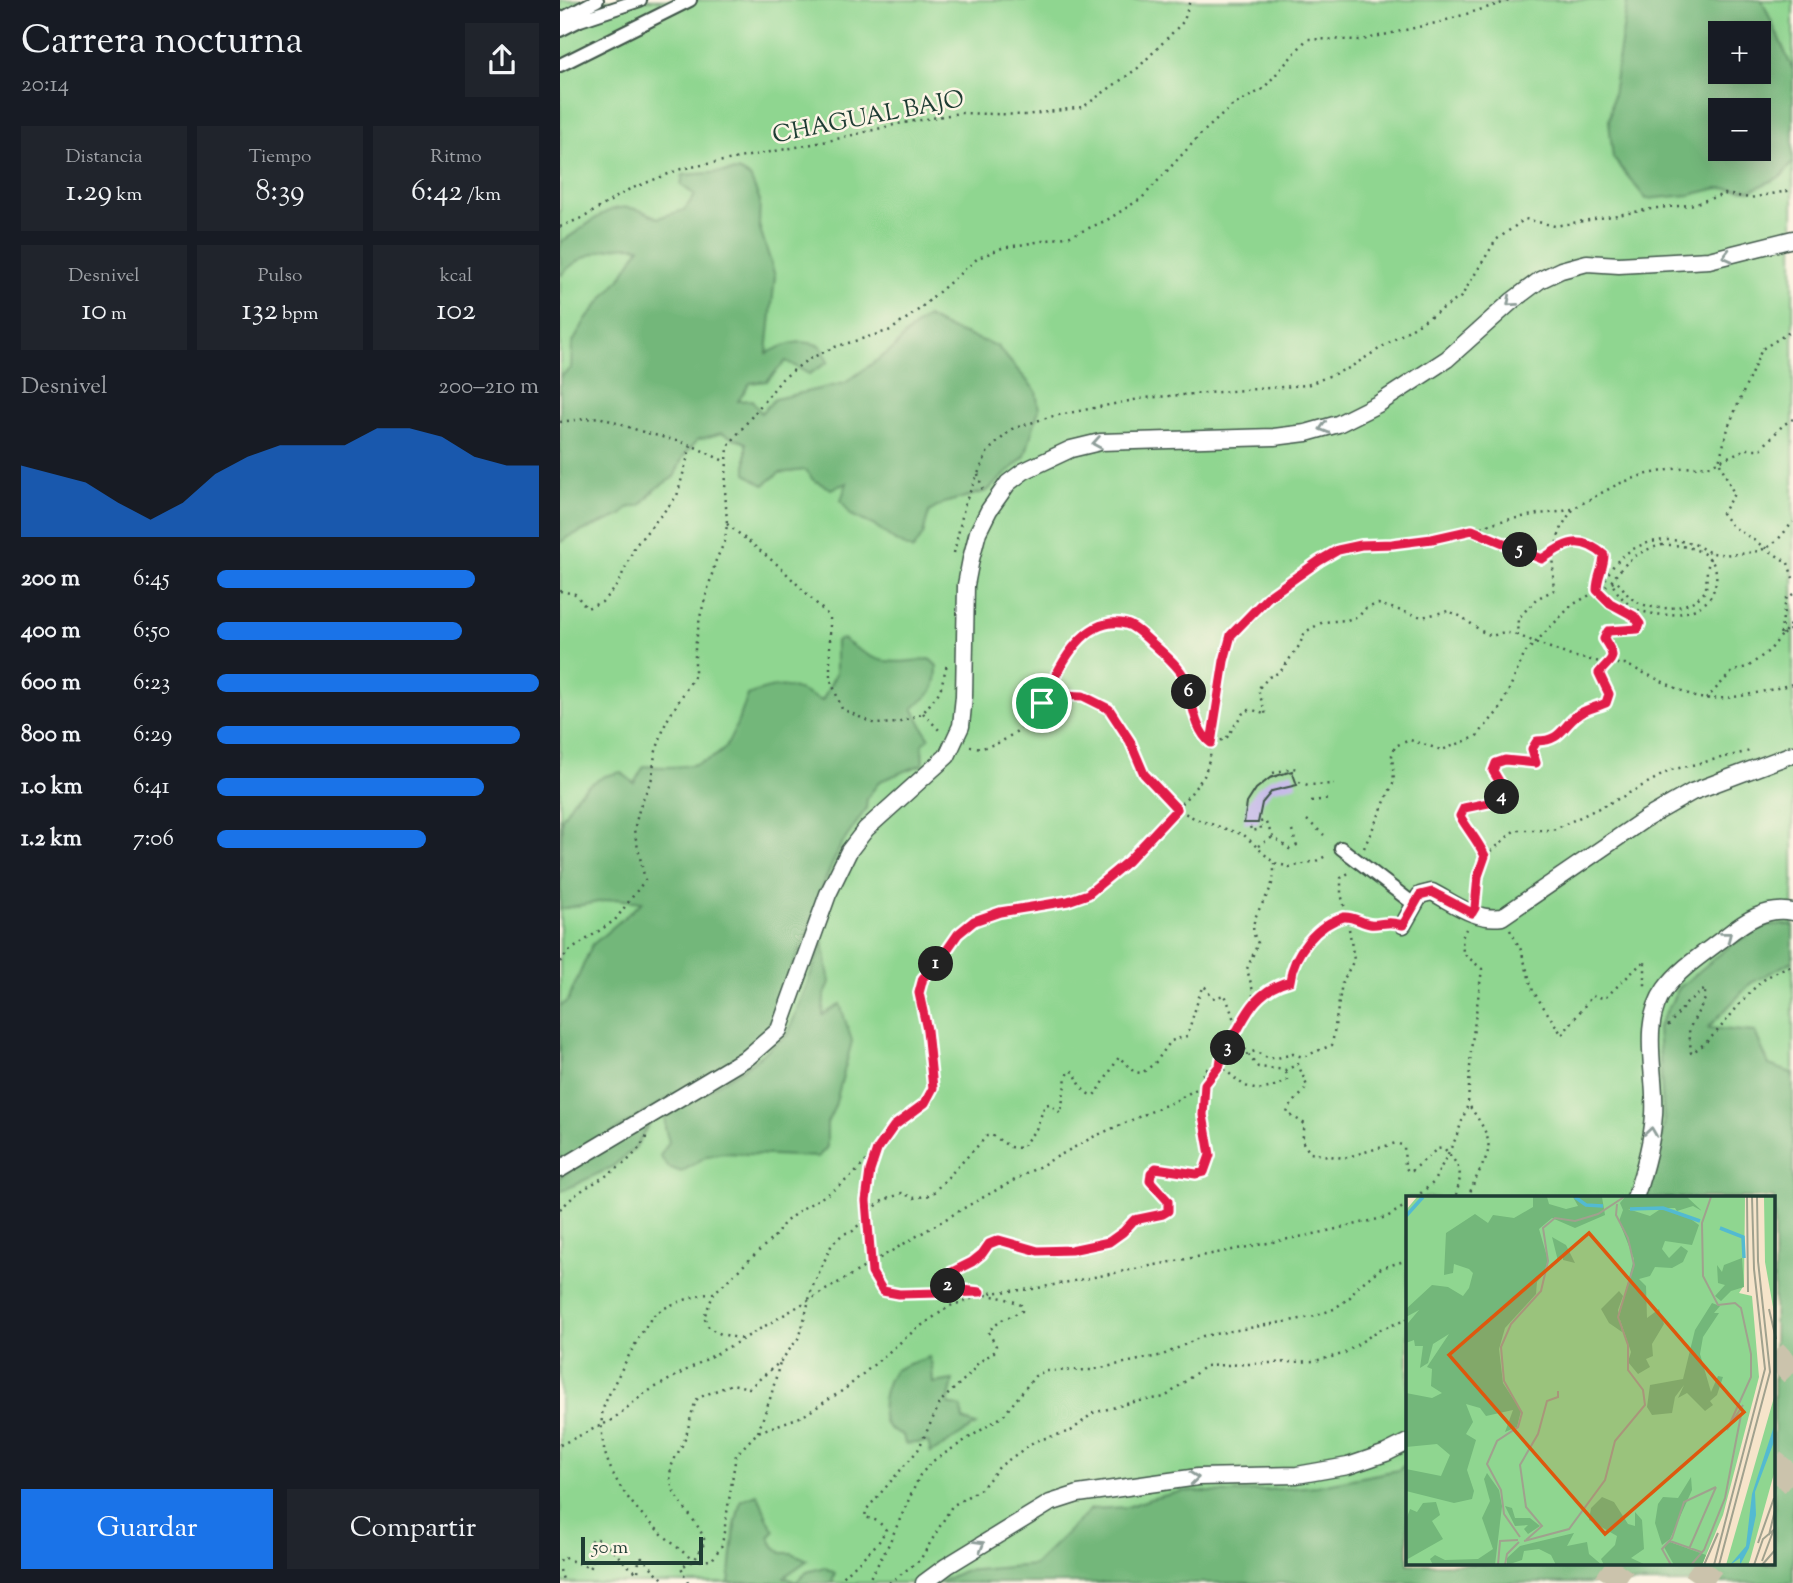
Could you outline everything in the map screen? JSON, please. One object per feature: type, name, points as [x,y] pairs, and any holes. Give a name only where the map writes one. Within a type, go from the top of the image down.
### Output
[{"type":"street","points":[[560,20],[597,0]]},
{"type":"street","points":[[560,30],[580,20],[640,0]]},
{"type":"street","points":[[560,65],[690,0]]},
{"type":"street","points":[[560,1169],[748,1057],[779,1030],[828,894],[849,851],[866,829],[947,756],[961,726],[966,585],[971,559],[978,532],[989,510],[1009,483],[1024,471],[1070,449],[1100,442],[1274,437],[1306,433],[1338,424],[1378,404],[1447,359],[1512,301],[1540,280],[1561,270],[1587,264],[1709,260],[1793,239]]},
{"type":"street","points":[[1403,925],[1420,895],[1432,892],[1472,913],[1490,919],[1502,917],[1645,819],[1692,792],[1793,754]]},
{"type":"street","points":[[1341,848],[1415,905]]},
{"type":"street","points":[[1636,1196],[1647,1165],[1654,1114],[1652,1024],[1665,989],[1706,951],[1752,918],[1763,913],[1785,910],[1793,912]]},
{"type":"street","points":[[924,1583],[1050,1503],[1069,1497],[1198,1477],[1297,1475],[1348,1466],[1406,1443]]},
{"type":"path","name":"CHAGUAL BAJO","points":[[560,227],[586,216],[628,190],[681,169],[960,113],[1026,115],[1083,107],[1138,68],[1184,20],[1190,0]]},
{"type":"path","points":[[560,962],[568,952],[615,920],[645,880],[634,830],[640,806],[652,778],[655,754],[666,722],[695,675],[695,648],[700,617],[716,559],[725,541],[728,447],[782,379],[807,360],[835,347],[891,330],[978,258],[1002,248],[1071,236],[1107,220],[1142,198],[1202,133],[1232,106],[1263,89],[1307,39],[1362,40],[1467,15],[1513,0]]},
{"type":"path","points":[[952,562],[969,493],[988,451],[1012,429],[1049,417],[1144,398],[1307,385],[1339,372],[1461,297],[1496,240],[1525,219],[1555,226],[1657,208],[1690,205],[1725,194],[1750,198],[1793,190]]},
{"type":"path","points":[[1793,330],[1762,349],[1729,425],[1719,461],[1734,494],[1722,513],[1731,525],[1788,563],[1793,578]]},
{"type":"path","points":[[560,422],[599,416],[691,445],[727,463]]},
{"type":"path","points":[[743,1339],[709,1328],[704,1317],[714,1293],[776,1235],[784,1223],[853,1175],[877,1150],[894,1126],[925,1103],[933,1088],[927,1030],[919,993],[923,978],[958,934],[974,921],[1000,912],[1068,901],[1088,894],[1128,861],[1177,809],[1204,776],[1210,758],[1224,661],[1231,635],[1268,597],[1338,550],[1361,545],[1432,539],[1496,522],[1559,512],[1576,507],[1618,484],[1643,475],[1709,466],[1746,449],[1761,449],[1783,425],[1793,419]]},
{"type":"path","points":[[560,591],[575,594],[587,608],[602,602],[618,584],[635,546],[677,496],[691,445]]},
{"type":"path","points":[[1517,635],[1518,618],[1536,599],[1554,590],[1556,550],[1563,521],[1576,507]]},
{"type":"path","points":[[1603,586],[1614,562],[1622,554],[1640,545],[1671,541],[1694,544],[1711,553],[1739,554],[1765,549],[1775,543],[1793,522]]},
{"type":"path","points":[[727,524],[779,566],[830,617],[830,678],[842,709],[874,724],[898,723],[923,713],[940,691],[950,653]]},
{"type":"path","points":[[1472,530],[1542,559],[1569,542],[1594,546],[1604,555],[1604,568],[1597,578],[1597,590],[1610,603],[1634,616],[1640,624],[1638,629],[1608,631],[1604,639],[1610,648],[1611,664]]},
{"type":"path","points":[[842,1583],[843,1577],[878,1543],[886,1530],[878,1521],[865,1517],[866,1510],[918,1450],[941,1402],[978,1363],[994,1352],[996,1346],[988,1331],[1002,1320],[1022,1311],[1021,1305],[1012,1300],[954,1289],[947,1285],[948,1274],[972,1262],[989,1244],[999,1240],[1038,1251],[1071,1250],[1109,1242],[1134,1220],[1163,1214],[1168,1211],[1168,1201],[1150,1181],[1151,1173],[1156,1168],[1196,1174],[1204,1172],[1210,1155],[1203,1115],[1203,1073],[1210,1066],[1220,1065],[1255,1051],[1267,1059],[1293,1054],[1303,1057],[1332,1045],[1342,983],[1354,960],[1341,894],[1341,878],[1351,872],[1358,862],[1394,781],[1392,755],[1395,746],[1410,740],[1442,750],[1476,737],[1501,708],[1525,653],[1572,605],[1611,582],[1631,557],[1662,545],[1686,546],[1709,559],[1713,564],[1716,579],[1707,601],[1694,610],[1670,614],[1655,614],[1636,609],[1624,601],[1611,582]]},
{"type":"path","points":[[1611,582],[1615,581],[1623,586],[1631,598],[1643,606],[1680,607],[1693,603],[1706,590],[1711,553]]},
{"type":"path","points":[[1780,636],[1786,599],[1793,594]]},
{"type":"path","points":[[1211,743],[1226,739],[1241,714],[1251,709],[1266,715],[1258,689],[1269,677],[1280,672],[1299,646],[1305,632],[1323,622],[1359,616],[1366,608],[1378,604],[1422,617],[1448,611],[1492,636],[1504,632],[1536,641],[1571,656],[1625,664],[1695,697],[1706,699],[1744,695],[1793,684]]},
{"type":"path","points":[[1706,699],[1732,672],[1749,666],[1770,650],[1793,621]]},
{"type":"path","points":[[1042,703],[1058,671],[1082,638],[1101,624],[1128,624],[1143,635],[1184,676],[1201,735],[1211,743]]},
{"type":"path","points":[[1780,636],[1793,628]]},
{"type":"path","points":[[1485,856],[1477,839],[1460,816],[1464,808],[1493,802],[1504,796],[1505,791],[1493,771],[1496,763],[1505,760],[1536,763],[1532,749],[1537,741],[1549,741],[1564,731],[1567,723],[1582,711],[1606,703],[1609,694],[1599,673],[1611,664]]},
{"type":"path","points":[[923,713],[952,742],[982,748],[1001,742],[1026,725],[1035,707],[1056,695],[1083,696],[1109,709],[1130,741],[1144,774],[1177,809],[1244,835],[1274,863],[1290,867],[1316,861],[1341,848]]},
{"type":"path","points":[[1417,1196],[1433,1183],[1468,1104],[1482,969],[1463,953],[1462,938],[1475,908],[1478,876],[1485,856],[1514,830],[1553,830],[1671,770],[1754,750]]},
{"type":"path","points":[[1273,773],[1300,769]]},
{"type":"path","points":[[1299,782],[1308,785],[1334,784]]},
{"type":"path","points":[[1311,801],[1331,799]]},
{"type":"path","points":[[1307,820],[1324,835]]},
{"type":"path","points":[[1250,827],[1252,831],[1261,829],[1260,822],[1265,821],[1273,837],[1292,851]]},
{"type":"path","points":[[1292,831],[1298,850]]},
{"type":"path","points":[[1258,846],[1273,837]]},
{"type":"path","points":[[1253,1003],[1247,969],[1258,943],[1253,935],[1254,916],[1264,904],[1273,880],[1274,863]]},
{"type":"path","points":[[560,1445],[612,1420],[645,1393],[743,1339],[971,1204],[1093,1137],[1175,1101],[1205,1084],[1220,1065],[1253,1003],[1271,987],[1290,981],[1292,968],[1301,949],[1330,922],[1347,916],[1368,924],[1387,922],[1403,925]]},
{"type":"path","points":[[694,1561],[703,1547],[704,1538],[696,1522],[675,1495],[670,1478],[673,1460],[682,1447],[689,1428],[694,1403],[698,1398],[732,1384],[749,1388],[780,1362],[800,1336],[819,1270],[832,1244],[843,1234],[853,1231],[880,1202],[891,1196],[902,1193],[923,1198],[931,1195],[987,1136],[992,1135],[1010,1147],[1021,1148],[1036,1129],[1045,1105],[1049,1104],[1061,1113],[1066,1077],[1071,1070],[1089,1096],[1098,1091],[1119,1057],[1134,1072],[1142,1073],[1155,1063],[1171,1041],[1187,1036],[1202,986],[1212,998],[1225,995],[1236,1032],[1258,1067],[1286,1070],[1298,1064],[1307,1086],[1287,1113],[1305,1124],[1302,1141],[1310,1153],[1344,1158],[1396,1143],[1404,1146],[1405,1166],[1408,1171],[1412,1171],[1437,1149],[1444,1148],[1460,1169],[1456,1196]]},
{"type":"path","points":[[1220,1065],[1242,1086],[1265,1090],[1287,1080],[1286,1070]]},
{"type":"path","points":[[1468,1104],[1487,1131],[1490,1151],[1469,1196]]},
{"type":"path","points":[[560,1209],[579,1192],[622,1167],[637,1153],[649,1134]]},
{"type":"path","points":[[877,1150],[870,1171],[866,1219],[872,1273],[883,1291],[899,1294],[980,1292]]},
{"type":"path","points":[[758,1432],[803,1416],[845,1389],[915,1330],[950,1306],[985,1294],[1033,1289],[1250,1249],[1387,1217],[1406,1205]]},
{"type":"path","points":[[867,1583],[887,1548],[920,1475],[933,1461],[1003,1416],[1035,1376],[1045,1371],[1091,1370],[1163,1355],[1203,1336],[1312,1317],[1334,1309],[1381,1268],[1406,1261]]},
{"type":"path","points":[[694,1561],[633,1505],[617,1482],[606,1459],[602,1425],[604,1406],[634,1347],[654,1315],[701,1294],[714,1293]]},
{"type":"path","points":[[889,1583],[920,1560],[953,1506],[982,1488],[1000,1466],[1035,1441],[1071,1431],[1093,1413],[1165,1397],[1205,1366],[1315,1362],[1343,1354],[1380,1330],[1406,1320]]},
{"type":"path","points":[[688,1583],[681,1567],[694,1561],[712,1560],[722,1545],[736,1455],[758,1432],[780,1362]]},
{"type":"path","points":[[560,1561],[562,1556],[590,1568],[593,1564],[590,1541],[595,1538],[620,1555],[629,1567],[638,1573],[639,1559],[642,1558],[667,1583]]},
{"type":"path","points":[[560,1570],[564,1583]]},
{"type":"green space","points":[[560,0],[1793,0],[1793,1583],[560,1583]]},
{"type":"green space","points":[[1625,0],[1762,0],[1793,70],[1793,162],[1782,176],[1752,190],[1718,188],[1690,195],[1646,199],[1613,158],[1609,121],[1627,3]]},
{"type":"green space","points":[[738,171],[750,177],[760,200],[759,225],[775,276],[767,353],[787,345],[806,342],[821,346],[828,362],[809,374],[786,361],[767,381],[750,383],[738,401],[752,400],[761,413],[775,399],[845,383],[894,348],[909,331],[927,317],[945,327],[997,346],[1036,391],[1039,409],[1025,456],[987,491],[944,503],[929,512],[923,535],[913,550],[895,541],[877,527],[851,515],[841,500],[847,483],[831,489],[813,480],[806,470],[779,473],[764,485],[746,474],[746,443],[722,433],[697,440],[683,457],[674,477],[655,489],[641,505],[628,508],[622,515],[568,537],[560,543],[560,377],[571,368],[572,344],[586,319],[622,276],[640,247],[608,249],[586,257],[560,277],[562,241],[607,211],[618,208],[642,211],[658,218],[684,210],[695,195],[681,185],[683,175]]},
{"type":"green space","points":[[843,639],[865,654],[883,661],[930,659],[937,666],[932,691],[913,708],[929,738],[922,745],[923,764],[880,781],[867,798],[866,809],[840,847],[823,885],[812,922],[783,988],[773,1024],[745,1052],[560,1164],[560,1006],[568,1000],[592,945],[642,902],[615,899],[560,909],[562,818],[576,796],[605,776],[621,772],[634,783],[644,766],[685,766],[715,756],[729,740],[748,695],[770,688],[786,687],[822,701],[836,673],[836,641]]},
{"type":"green space","points":[[1767,925],[1793,925],[1793,961],[1751,983],[1708,1028],[1755,1032],[1769,1065],[1792,1073],[1793,1078],[1793,1583],[938,1583],[963,1571],[1034,1565],[1091,1509],[1127,1507],[1184,1491],[1229,1493],[1316,1486],[1398,1470],[1406,1464],[1406,1566],[1776,1566],[1776,1196],[1647,1196],[1664,1125],[1658,1027],[1679,988],[1732,944]]},
{"type":"green space","points":[[823,942],[830,983],[824,997],[823,1015],[840,1004],[852,1041],[835,1106],[827,1123],[827,1147],[818,1157],[723,1153],[707,1156],[681,1172],[668,1167],[660,1156],[669,1142],[665,1117],[747,1066],[788,1034]]},
{"type":"green space","points":[[651,1120],[635,1148],[612,1167],[560,1192],[560,1177]]},
{"type":"green space","points":[[929,1357],[933,1383],[953,1380],[948,1404],[961,1407],[963,1420],[976,1425],[931,1453],[928,1442],[905,1444],[903,1435],[889,1428],[883,1414],[886,1388],[892,1374],[901,1367]]},
{"type":"green space","points":[[757,1494],[775,1531],[769,1537],[774,1546],[782,1553],[792,1553],[808,1560],[784,1577],[796,1582],[807,1572],[824,1567],[835,1573],[832,1583],[729,1583],[735,1526],[741,1500]]},
{"type":"building","points":[[1292,771],[1297,785],[1272,791],[1262,803],[1258,823],[1244,823],[1247,803],[1256,789],[1270,778]]},
{"type":"tunnel","points":[[1776,1370],[1793,1354]]},
{"type":"tunnel","points":[[1776,1481],[1793,1460]]},
{"type":"tunnel","points":[[1608,1583],[1620,1566]]},
{"type":"tunnel","points":[[1696,1583],[1709,1566]]},
{"type":"route","points":[[1472,530],[1542,559],[1569,542],[1594,546],[1604,555],[1604,568],[1597,578],[1597,590],[1610,603],[1634,616],[1640,624],[1638,629],[1608,631],[1604,639],[1610,648],[1612,659],[1611,664],[1603,667],[1599,673],[1609,694],[1606,703],[1582,711],[1567,723],[1564,731],[1549,741],[1537,741],[1532,749],[1536,763],[1505,760],[1496,763],[1493,771],[1505,791],[1504,796],[1493,802],[1464,808],[1460,816],[1477,839],[1485,856],[1478,876],[1475,908],[1472,913],[1432,892],[1420,895],[1403,925],[1387,922],[1368,924],[1347,916],[1330,922],[1301,949],[1292,968],[1290,981],[1271,987],[1253,1003],[1220,1065],[1205,1084],[1203,1115],[1210,1155],[1204,1172],[1196,1174],[1156,1168],[1151,1173],[1150,1181],[1168,1201],[1168,1211],[1134,1220],[1109,1242],[1071,1250],[1038,1251],[999,1240],[989,1244],[972,1262],[948,1274],[946,1278],[947,1285],[954,1289],[980,1292],[899,1294],[883,1291],[872,1273],[866,1201],[870,1171],[877,1150],[894,1126],[925,1103],[933,1088],[932,1063],[919,993],[923,978],[958,934],[974,921],[1000,912],[1068,901],[1088,894],[1128,861],[1177,809],[1144,774],[1130,741],[1109,709],[1083,696],[1056,695],[1042,703],[1058,671],[1082,638],[1101,624],[1128,624],[1143,635],[1184,676],[1201,735],[1211,743],[1224,661],[1231,635],[1268,597],[1338,550],[1361,545],[1432,539],[1472,530]]}]
